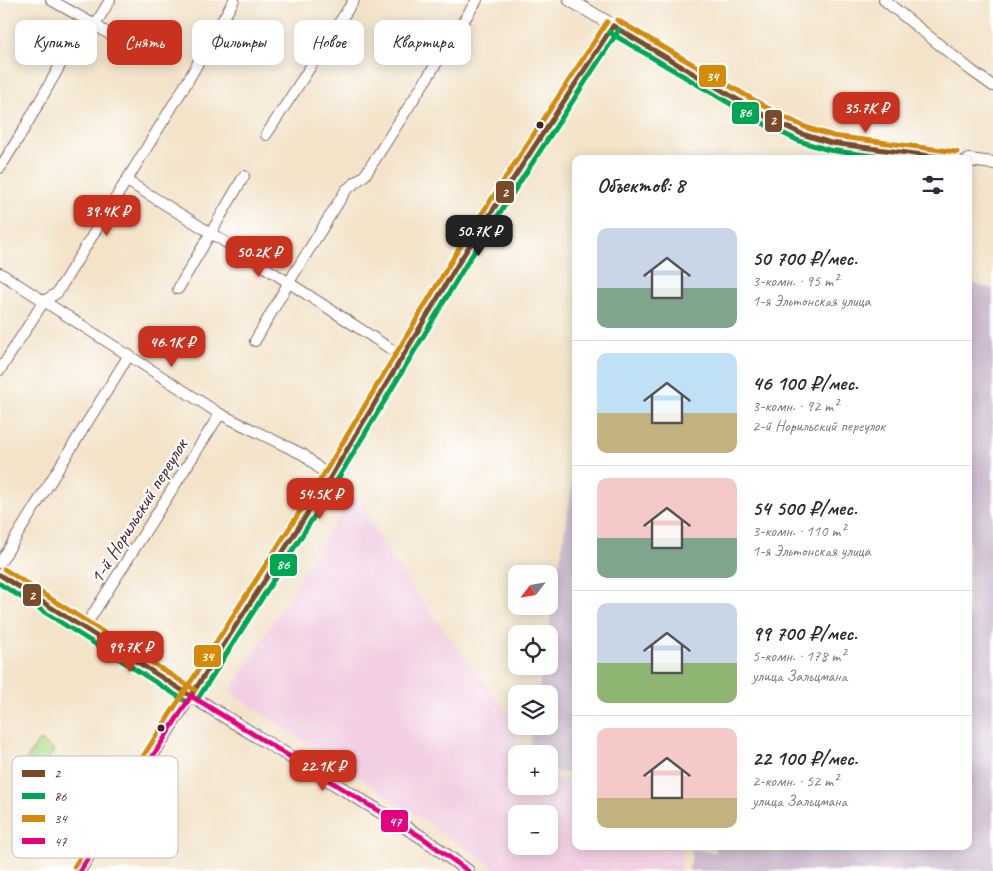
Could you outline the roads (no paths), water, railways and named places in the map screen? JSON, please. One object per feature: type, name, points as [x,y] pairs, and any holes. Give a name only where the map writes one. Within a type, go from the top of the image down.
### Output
[{"type":"street","points":[[51,0],[86,20]]},
{"type":"street","points":[[97,22],[110,0]]},
{"type":"street","points":[[0,370],[44,301],[57,293],[186,84],[234,0]]},
{"type":"street","points":[[266,135],[354,0]]},
{"type":"street","points":[[255,342],[289,282],[346,190],[365,175],[477,0]]},
{"type":"street","points":[[570,0],[772,120],[802,134],[831,143],[925,155]]},
{"type":"street","points":[[884,0],[993,86]]},
{"type":"street","points":[[153,756],[330,478],[461,259],[613,26]]},
{"type":"street","points":[[0,168],[61,65]]},
{"type":"street","points":[[972,160],[993,163]]},
{"type":"street","points":[[178,289],[244,176]]},
{"type":"street","points":[[127,181],[289,282],[403,358]]},
{"type":"street","points":[[0,273],[220,414],[304,456],[330,478]]},
{"type":"street","points":[[0,563],[129,356]]},
{"type":"street","name":"1-й Норильский переулок","points":[[84,628],[220,414]]},
{"type":"street","points":[[0,575],[191,696],[423,838],[468,871]]},
{"type":"street","points":[[80,871],[88,858]]}]
